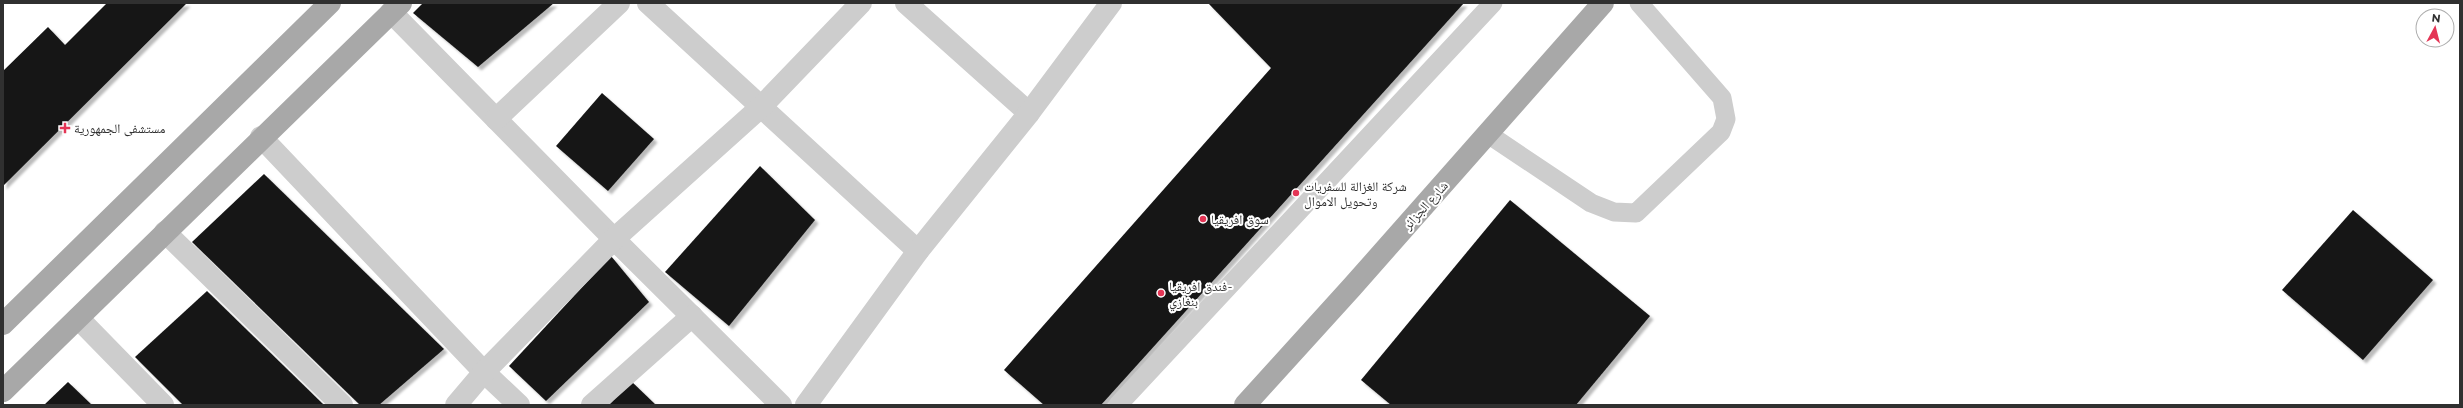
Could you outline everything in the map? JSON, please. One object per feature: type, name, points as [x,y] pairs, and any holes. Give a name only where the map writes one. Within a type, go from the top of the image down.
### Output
[{"type":"main road","points":[[3,324],[330,3]]},
{"type":"main road","name":"شارع الجزائر","points":[[1245,405],[1488,134],[1603,3]]},
{"type":"main road","points":[[3,391],[261,137],[396,8]]},
{"type":"street","points":[[496,119],[619,3]]},
{"type":"street","points":[[648,3],[918,251]]},
{"type":"street","points":[[456,405],[484,372],[614,239],[761,107],[861,3]]},
{"type":"street","points":[[906,3],[1029,113]]},
{"type":"street","points":[[806,405],[918,251],[1029,113],[1111,3]]},
{"type":"street","points":[[396,8],[496,119],[781,405]]},
{"type":"street","points":[[261,137],[484,372],[519,405]]},
{"type":"street","points":[[165,232],[342,405]]},
{"type":"street","points":[[592,405],[692,316]]},
{"type":"street","points":[[78,318],[163,405]]},
{"type":"lane","points":[[1118,405],[1493,3]]},
{"type":"lane","points":[[1488,134],[1591,203],[1614,212],[1636,213],[1721,132],[1726,119],[1722,98],[1639,3]]},
{"type":"building","points":[[107,3],[187,3],[3,186],[3,71],[48,27],[65,45]]},
{"type":"building","points":[[423,3],[554,3],[478,67],[413,13]]},
{"type":"building","name":"سوق افريقيا","points":[[1208,3],[1464,3],[1101,405],[1044,405],[1004,370],[1271,68]]},
{"type":"building","points":[[602,93],[654,139],[608,191],[556,146]]},
{"type":"building","points":[[760,166],[815,220],[729,326],[665,272]]},
{"type":"building","points":[[264,174],[444,349],[379,405],[360,405],[192,242]]},
{"type":"building","points":[[1510,200],[1650,316],[1576,405],[1391,405],[1361,380]]},
{"type":"building","points":[[2353,210],[2433,280],[2363,360],[2282,290]]},
{"type":"building","points":[[611,256],[649,302],[546,401],[509,366]]},
{"type":"building","points":[[207,291],[324,405],[183,405],[135,357]]},
{"type":"building","points":[[631,381],[656,405],[609,405]]},
{"type":"building","points":[[68,382],[92,405],[44,405]]},
{"type":"place","name":"مستشفى الجمهورية","points":[[65,128]]},
{"type":"place","name":"شركة الغزالة للسفريات وتحويل الاموال","points":[[1296,193]]},
{"type":"place","name":"سوق افريقيا","points":[[1203,219]]},
{"type":"place","name":"فندق افريقيا- بنغازي","points":[[1161,293]]}]
